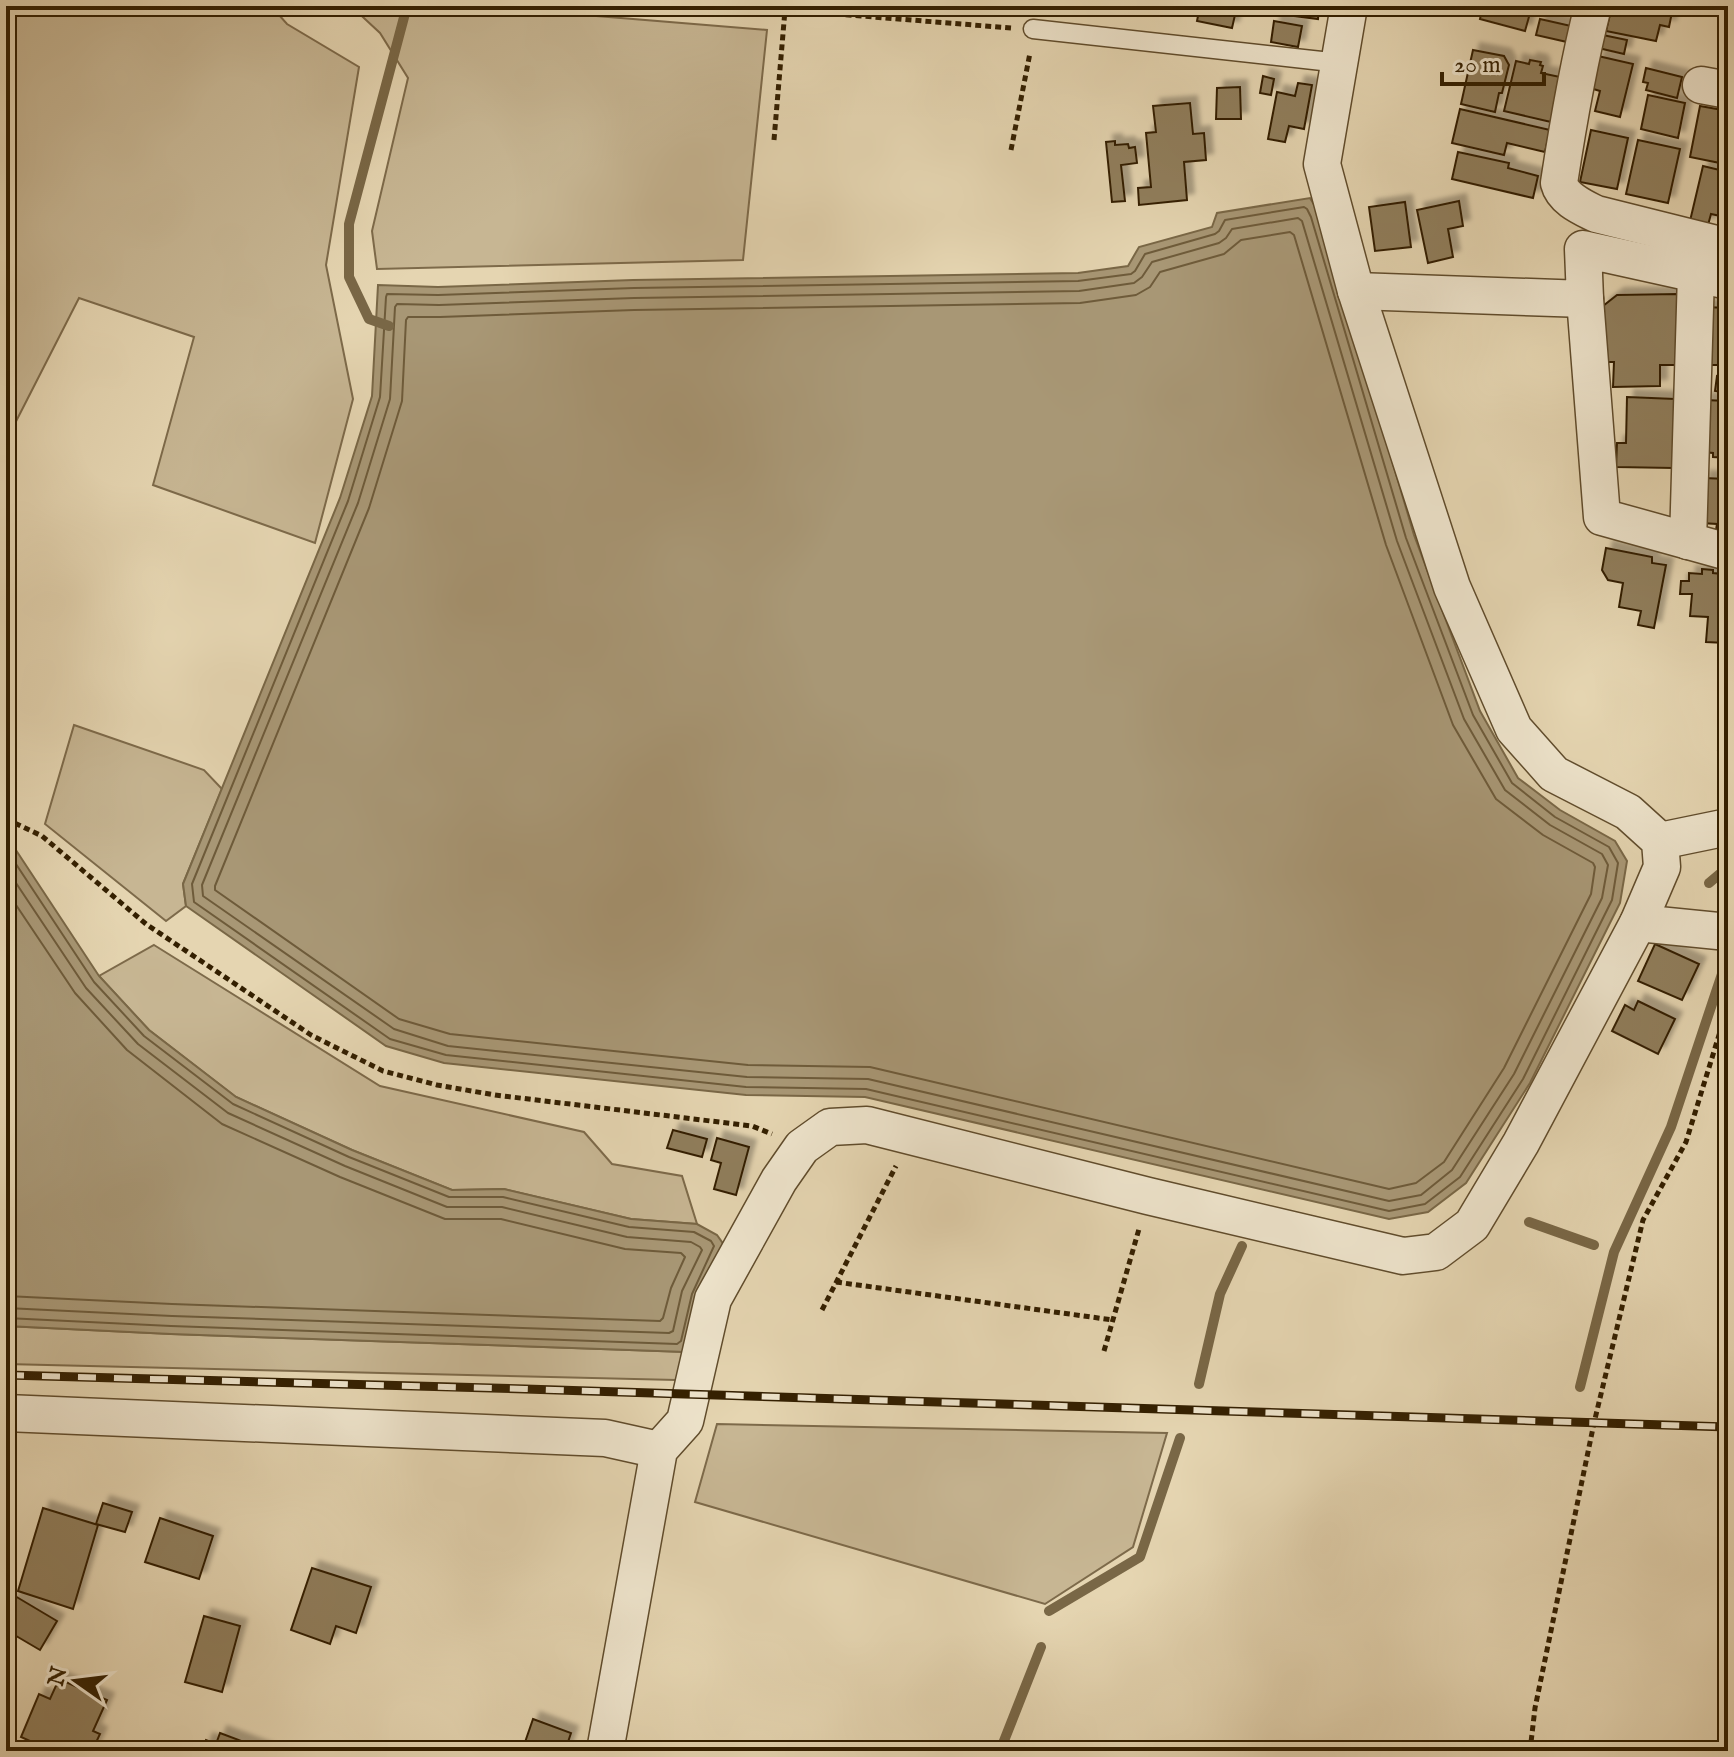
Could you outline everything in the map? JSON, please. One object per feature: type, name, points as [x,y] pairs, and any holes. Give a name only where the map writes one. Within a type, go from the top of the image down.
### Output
[{"type":"street","points":[[605,1751],[659,1450],[685,1421],[713,1299],[779,1180],[802,1147],[830,1127],[867,1125],[1403,1256],[1436,1252],[1472,1225],[1521,1143],[1638,923],[1662,867],[1660,841],[1628,812],[1554,774],[1514,729],[1452,587],[1356,291],[1322,164],[1349,6]]},
{"type":"street","points":[[1593,6],[1573,97],[1559,183],[1561,190],[1578,205],[1596,214],[1728,247]]},
{"type":"street","points":[[1688,541],[1712,278],[1583,249],[1602,517],[1688,541],[1728,552]]},
{"type":"street","points":[[1356,291],[1585,299]]},
{"type":"street","points":[[1660,841],[1728,827]]},
{"type":"street","points":[[1638,923],[1728,932]]},
{"type":"street","points":[[6,1413],[605,1438],[659,1450]]},
{"type":"lane","points":[[1033,29],[1340,63]]},
{"type":"path","points":[[736,6],[1033,29],[1011,150]]},
{"type":"path","points":[[774,140],[785,10]]},
{"type":"path","points":[[6,819],[42,836],[146,924],[311,1035],[383,1071],[495,1095],[752,1126],[802,1147]]},
{"type":"path","points":[[1530,1751],[1535,1708],[1594,1423],[1643,1220],[1686,1142],[1728,1006]]},
{"type":"path","points":[[822,1310],[911,1137]]},
{"type":"path","points":[[1104,1351],[1148,1196]]},
{"type":"path","points":[[836,1282],[1113,1320]]},
{"type":"shaded area","points":[[6,6],[271,6],[287,24],[359,67],[326,265],[353,399],[315,543],[153,485],[194,337],[79,298],[6,441]]},
{"type":"shaded area","points":[[351,6],[536,6],[536,11],[767,30],[743,260],[377,269],[372,231],[408,78],[380,33]]},
{"type":"shaded area","points":[[74,725],[204,770],[222,789],[183,884],[186,906],[166,921],[45,824]]},
{"type":"shaded area","points":[[154,945],[380,1086],[584,1132],[612,1164],[682,1176],[697,1224],[631,1219],[504,1189],[452,1190],[352,1150],[236,1097],[149,1030],[99,976]]},
{"type":"shaded area","points":[[6,1326],[686,1352],[676,1380],[6,1364]]},
{"type":"shaded area","points":[[717,1424],[1167,1433],[1133,1547],[1045,1604],[695,1502]]},
{"type":"water","points":[[1310,198],[1319,213],[1414,535],[1480,711],[1518,778],[1560,810],[1615,841],[1627,861],[1620,903],[1530,1083],[1466,1183],[1428,1212],[1389,1219],[865,1097],[746,1095],[444,1063],[386,1046],[186,906],[183,884],[340,498],[372,396],[378,285],[438,287],[633,280],[1078,273],[1128,266],[1139,247],[1212,227],[1217,213]]},
{"type":"water","points":[[6,835],[99,976],[149,1030],[236,1097],[352,1150],[452,1190],[504,1189],[631,1219],[697,1224],[717,1235],[724,1245],[686,1352],[6,1326]]},
{"type":"building","points":[[1200,6],[1237,6],[1232,28],[1197,21]]},
{"type":"building","points":[[1272,6],[1319,6],[1318,19],[1272,13]]},
{"type":"building","points":[[1483,6],[1532,6],[1525,31],[1480,19]]},
{"type":"building","points":[[1612,6],[1673,7],[1669,27],[1660,25],[1656,41],[1606,31]]},
{"type":"building","points":[[1540,19],[1571,26],[1567,42],[1536,35]]},
{"type":"building","points":[[1274,21],[1302,26],[1298,47],[1271,42]]},
{"type":"building","points":[[1598,34],[1627,40],[1624,54],[1594,47]]},
{"type":"building","points":[[1473,50],[1504,56],[1509,65],[1495,112],[1461,104]]},
{"type":"building","points":[[1598,56],[1633,64],[1620,117],[1595,111],[1600,91],[1590,88]]},
{"type":"building","points":[[1530,60],[1541,62],[1541,73],[1560,77],[1551,122],[1504,111],[1516,61],[1529,64]]},
{"type":"building","points":[[1646,68],[1682,77],[1677,98],[1646,90],[1648,83],[1643,82]]},
{"type":"building","points":[[1263,76],[1274,79],[1271,95],[1260,93]]},
{"type":"building","points":[[1298,83],[1312,85],[1304,129],[1289,126],[1285,142],[1268,139],[1277,92],[1295,96]]},
{"type":"building","points":[[1240,87],[1241,119],[1216,119],[1217,88]]},
{"type":"building","points":[[1648,95],[1685,103],[1678,138],[1641,129]]},
{"type":"building","points":[[1190,103],[1193,134],[1204,133],[1206,160],[1184,162],[1187,200],[1139,205],[1138,188],[1151,187],[1146,133],[1156,132],[1153,106]]},
{"type":"building","points":[[1700,106],[1728,111],[1720,163],[1690,157]]},
{"type":"building","points":[[1460,109],[1550,130],[1545,152],[1507,143],[1504,155],[1452,143]]},
{"type":"building","points":[[1591,130],[1628,138],[1617,189],[1580,182]]},
{"type":"building","points":[[1638,140],[1680,149],[1668,203],[1626,194]]},
{"type":"building","points":[[1115,141],[1115,145],[1135,147],[1137,163],[1121,165],[1125,201],[1112,202],[1106,142]]},
{"type":"building","points":[[1458,152],[1509,163],[1508,168],[1538,176],[1533,198],[1452,179]]},
{"type":"building","points":[[1703,166],[1728,172],[1725,217],[1711,214],[1708,225],[1690,221]]},
{"type":"building","points":[[1459,201],[1463,226],[1448,229],[1453,257],[1428,263],[1417,210]]},
{"type":"building","points":[[1405,202],[1411,247],[1375,251],[1369,207]]},
{"type":"building","points":[[1677,294],[1678,365],[1660,365],[1660,386],[1613,387],[1614,362],[1603,362],[1603,306],[1617,295]]},
{"type":"building","points":[[1705,307],[1728,308],[1728,375],[1718,374],[1718,365],[1703,365]]},
{"type":"building","points":[[1717,376],[1728,378],[1728,393],[1715,391]]},
{"type":"building","points":[[1627,397],[1675,399],[1673,468],[1616,467],[1617,443],[1626,443]]},
{"type":"building","points":[[1704,400],[1728,401],[1728,458],[1702,452]]},
{"type":"building","points":[[1703,478],[1728,479],[1728,531],[1716,530],[1717,524],[1701,523]]},
{"type":"building","points":[[1606,548],[1652,557],[1652,563],[1666,565],[1654,628],[1638,625],[1641,611],[1619,607],[1623,583],[1608,580],[1602,570]]},
{"type":"building","points":[[1702,569],[1722,574],[1722,581],[1728,582],[1726,643],[1706,642],[1708,617],[1690,616],[1692,594],[1680,594],[1681,581],[1689,581],[1689,573],[1702,574]]},
{"type":"building","points":[[1720,714],[1728,715],[1728,750],[1718,750]]},
{"type":"building","points":[[1655,944],[1699,964],[1682,1000],[1638,981]]},
{"type":"building","points":[[1638,1001],[1675,1019],[1658,1054],[1612,1031],[1625,1005],[1634,1010]]},
{"type":"building","points":[[673,1130],[707,1139],[702,1157],[667,1148]]},
{"type":"building","points":[[717,1138],[749,1147],[736,1195],[714,1189],[721,1163],[711,1160]]},
{"type":"building","points":[[103,1503],[132,1512],[125,1532],[96,1524]]},
{"type":"building","points":[[43,1508],[98,1525],[73,1609],[18,1591]]},
{"type":"building","points":[[160,1518],[213,1536],[199,1579],[145,1562]]},
{"type":"building","points":[[312,1568],[371,1587],[356,1633],[336,1626],[330,1644],[291,1630]]},
{"type":"building","points":[[15,1596],[57,1621],[40,1650],[6,1630],[6,1611]]},
{"type":"building","points":[[204,1616],[240,1626],[222,1692],[185,1682]]},
{"type":"building","points":[[59,1679],[107,1700],[93,1731],[100,1734],[92,1751],[83,1748],[81,1751],[52,1751],[21,1737],[39,1694],[50,1699]]},
{"type":"building","points":[[533,1719],[571,1733],[565,1751],[522,1751]]},
{"type":"building","points":[[220,1733],[268,1751],[202,1751],[206,1740],[216,1744]]},
{"type":"waterway","points":[[389,326],[369,319],[349,277],[349,224],[407,6]]},
{"type":"waterway","points":[[1709,883],[1728,867]]},
{"type":"waterway","points":[[1580,1387],[1614,1252],[1671,1127],[1728,956]]},
{"type":"waterway","points":[[1529,1222],[1594,1245]]},
{"type":"waterway","points":[[1199,1384],[1220,1294],[1242,1246]]},
{"type":"waterway","points":[[1049,1611],[1140,1557],[1180,1438]]},
{"type":"waterway","points":[[1000,1751],[1041,1647]]},
{"type":"railway","points":[[6,1375],[1728,1427]]}]
